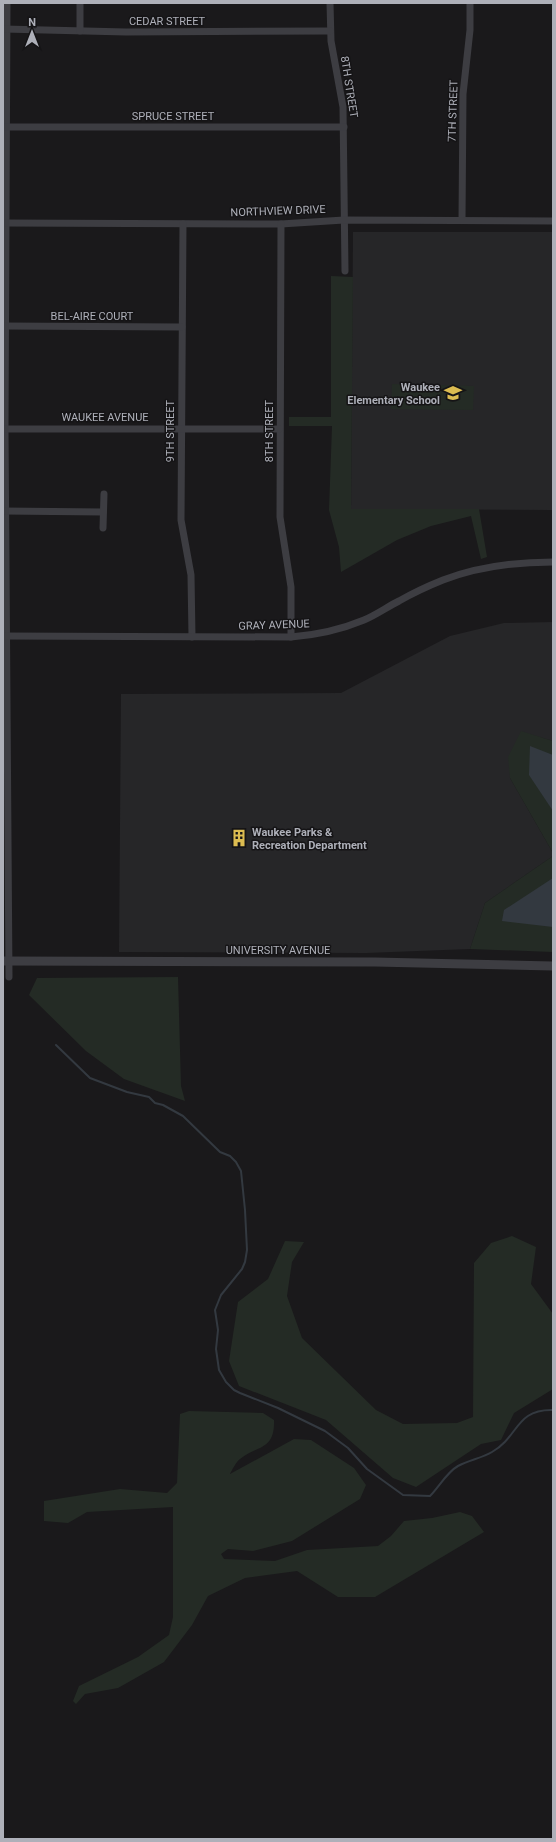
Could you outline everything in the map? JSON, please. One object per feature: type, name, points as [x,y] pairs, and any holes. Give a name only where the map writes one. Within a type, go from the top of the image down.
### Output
[{"type":"street","points":[[7,3],[5,29],[4,224],[4,637],[6,961],[8,977]]},
{"type":"street","points":[[80,3],[80,31]]},
{"type":"street","name":"8TH STREET","points":[[330,3],[330,32],[333,58],[343,107],[345,271]]},
{"type":"street","name":"7TH STREET","points":[[462,220],[463,94],[470,30],[470,3]]},
{"type":"street","name":"CEDAR STREET","points":[[5,29],[80,31],[330,32]]},
{"type":"street","name":"SPRUCE STREET","points":[[5,127],[344,127]]},
{"type":"street","name":"NORTHVIEW DRIVE","points":[[4,224],[281,224],[344,220],[553,221]]},
{"type":"street","name":"9TH STREET","points":[[183,224],[181,520],[191,575],[192,637]]},
{"type":"street","name":"8TH STREET","points":[[281,224],[280,517],[291,587],[291,637]]},
{"type":"street","name":"BEL-AIRE COURT","points":[[5,327],[182,326]]},
{"type":"street","name":"WAUKEE AVENUE","points":[[4,429],[280,429]]},
{"type":"street","points":[[104,494],[104,528]]},
{"type":"street","points":[[4,511],[103,512]]},
{"type":"street","name":"GRAY AVENUE","points":[[4,637],[291,637],[312,635],[332,631],[366,620],[401,600],[443,580],[473,571],[514,564],[553,562]]},
{"type":"street","name":"UNIVERSITY AVENUE","points":[[6,961],[374,962],[553,966]]},
{"type":"shaded area","name":"Waukee Elementary School","points":[[353,232],[553,232],[553,510],[351,509]]},
{"type":"shaded area","points":[[331,276],[353,277],[351,509],[479,509],[487,557],[481,559],[471,516],[431,526],[397,540],[341,572],[339,547],[329,510],[332,426],[289,426],[289,417],[331,417]]},
{"type":"shaded area","points":[[392,384],[474,386],[473,410],[391,409]]},
{"type":"shaded area","points":[[553,622],[553,741],[521,732],[510,778],[553,853],[553,856],[485,903],[470,949],[366,953],[119,952],[121,694],[341,693],[450,636],[504,623]]},
{"type":"shaded area","points":[[521,731],[553,741],[553,853],[510,778],[508,757]]},
{"type":"shaded area","points":[[530,746],[553,755],[553,811],[529,775]]},
{"type":"shaded area","points":[[553,856],[553,952],[470,949],[485,903]]},
{"type":"shaded area","points":[[553,878],[553,927],[502,921],[504,910]]},
{"type":"shaded area","points":[[178,977],[181,1086],[185,1101],[124,1079],[86,1051],[29,995],[37,978]]},
{"type":"shaded area","points":[[512,1236],[536,1247],[531,1284],[553,1314],[553,1389],[514,1413],[501,1440],[481,1444],[416,1487],[393,1478],[326,1420],[239,1386],[229,1361],[238,1302],[268,1279],[285,1241],[304,1242],[292,1262],[287,1296],[302,1338],[376,1410],[403,1424],[457,1423],[473,1417],[474,1263],[491,1243]]},
{"type":"shaded area","points":[[189,1411],[263,1413],[274,1420],[274,1430],[272,1437],[268,1442],[264,1446],[240,1459],[230,1474],[294,1439],[311,1440],[354,1468],[366,1485],[360,1499],[292,1541],[253,1551],[228,1549],[221,1554],[224,1559],[275,1561],[307,1550],[378,1546],[391,1536],[404,1521],[432,1518],[460,1512],[472,1516],[484,1532],[375,1597],[338,1597],[297,1571],[245,1578],[208,1596],[192,1625],[164,1662],[118,1688],[85,1694],[76,1704],[73,1701],[79,1686],[138,1657],[169,1635],[173,1617],[173,1507],[87,1512],[68,1523],[44,1521],[44,1501],[120,1489],[167,1493],[177,1483],[180,1414]]},
{"type":"waterway","points":[[56,1045],[90,1078],[127,1092],[149,1097],[155,1103],[163,1105],[183,1116],[220,1152],[230,1156],[236,1162],[241,1171],[247,1250],[245,1262],[242,1269],[221,1295],[215,1310],[218,1330],[216,1349],[219,1370],[226,1382],[234,1390],[278,1408],[325,1431],[348,1448],[367,1469],[403,1495],[430,1496],[454,1469],[462,1464],[488,1454],[501,1446],[518,1425],[531,1414],[553,1410]]},
{"type":"place","name":"Waukee Elementary School","points":[[453,393]]},
{"type":"place","name":"Waukee Parks & Recreation Department","points":[[239,838]]}]
